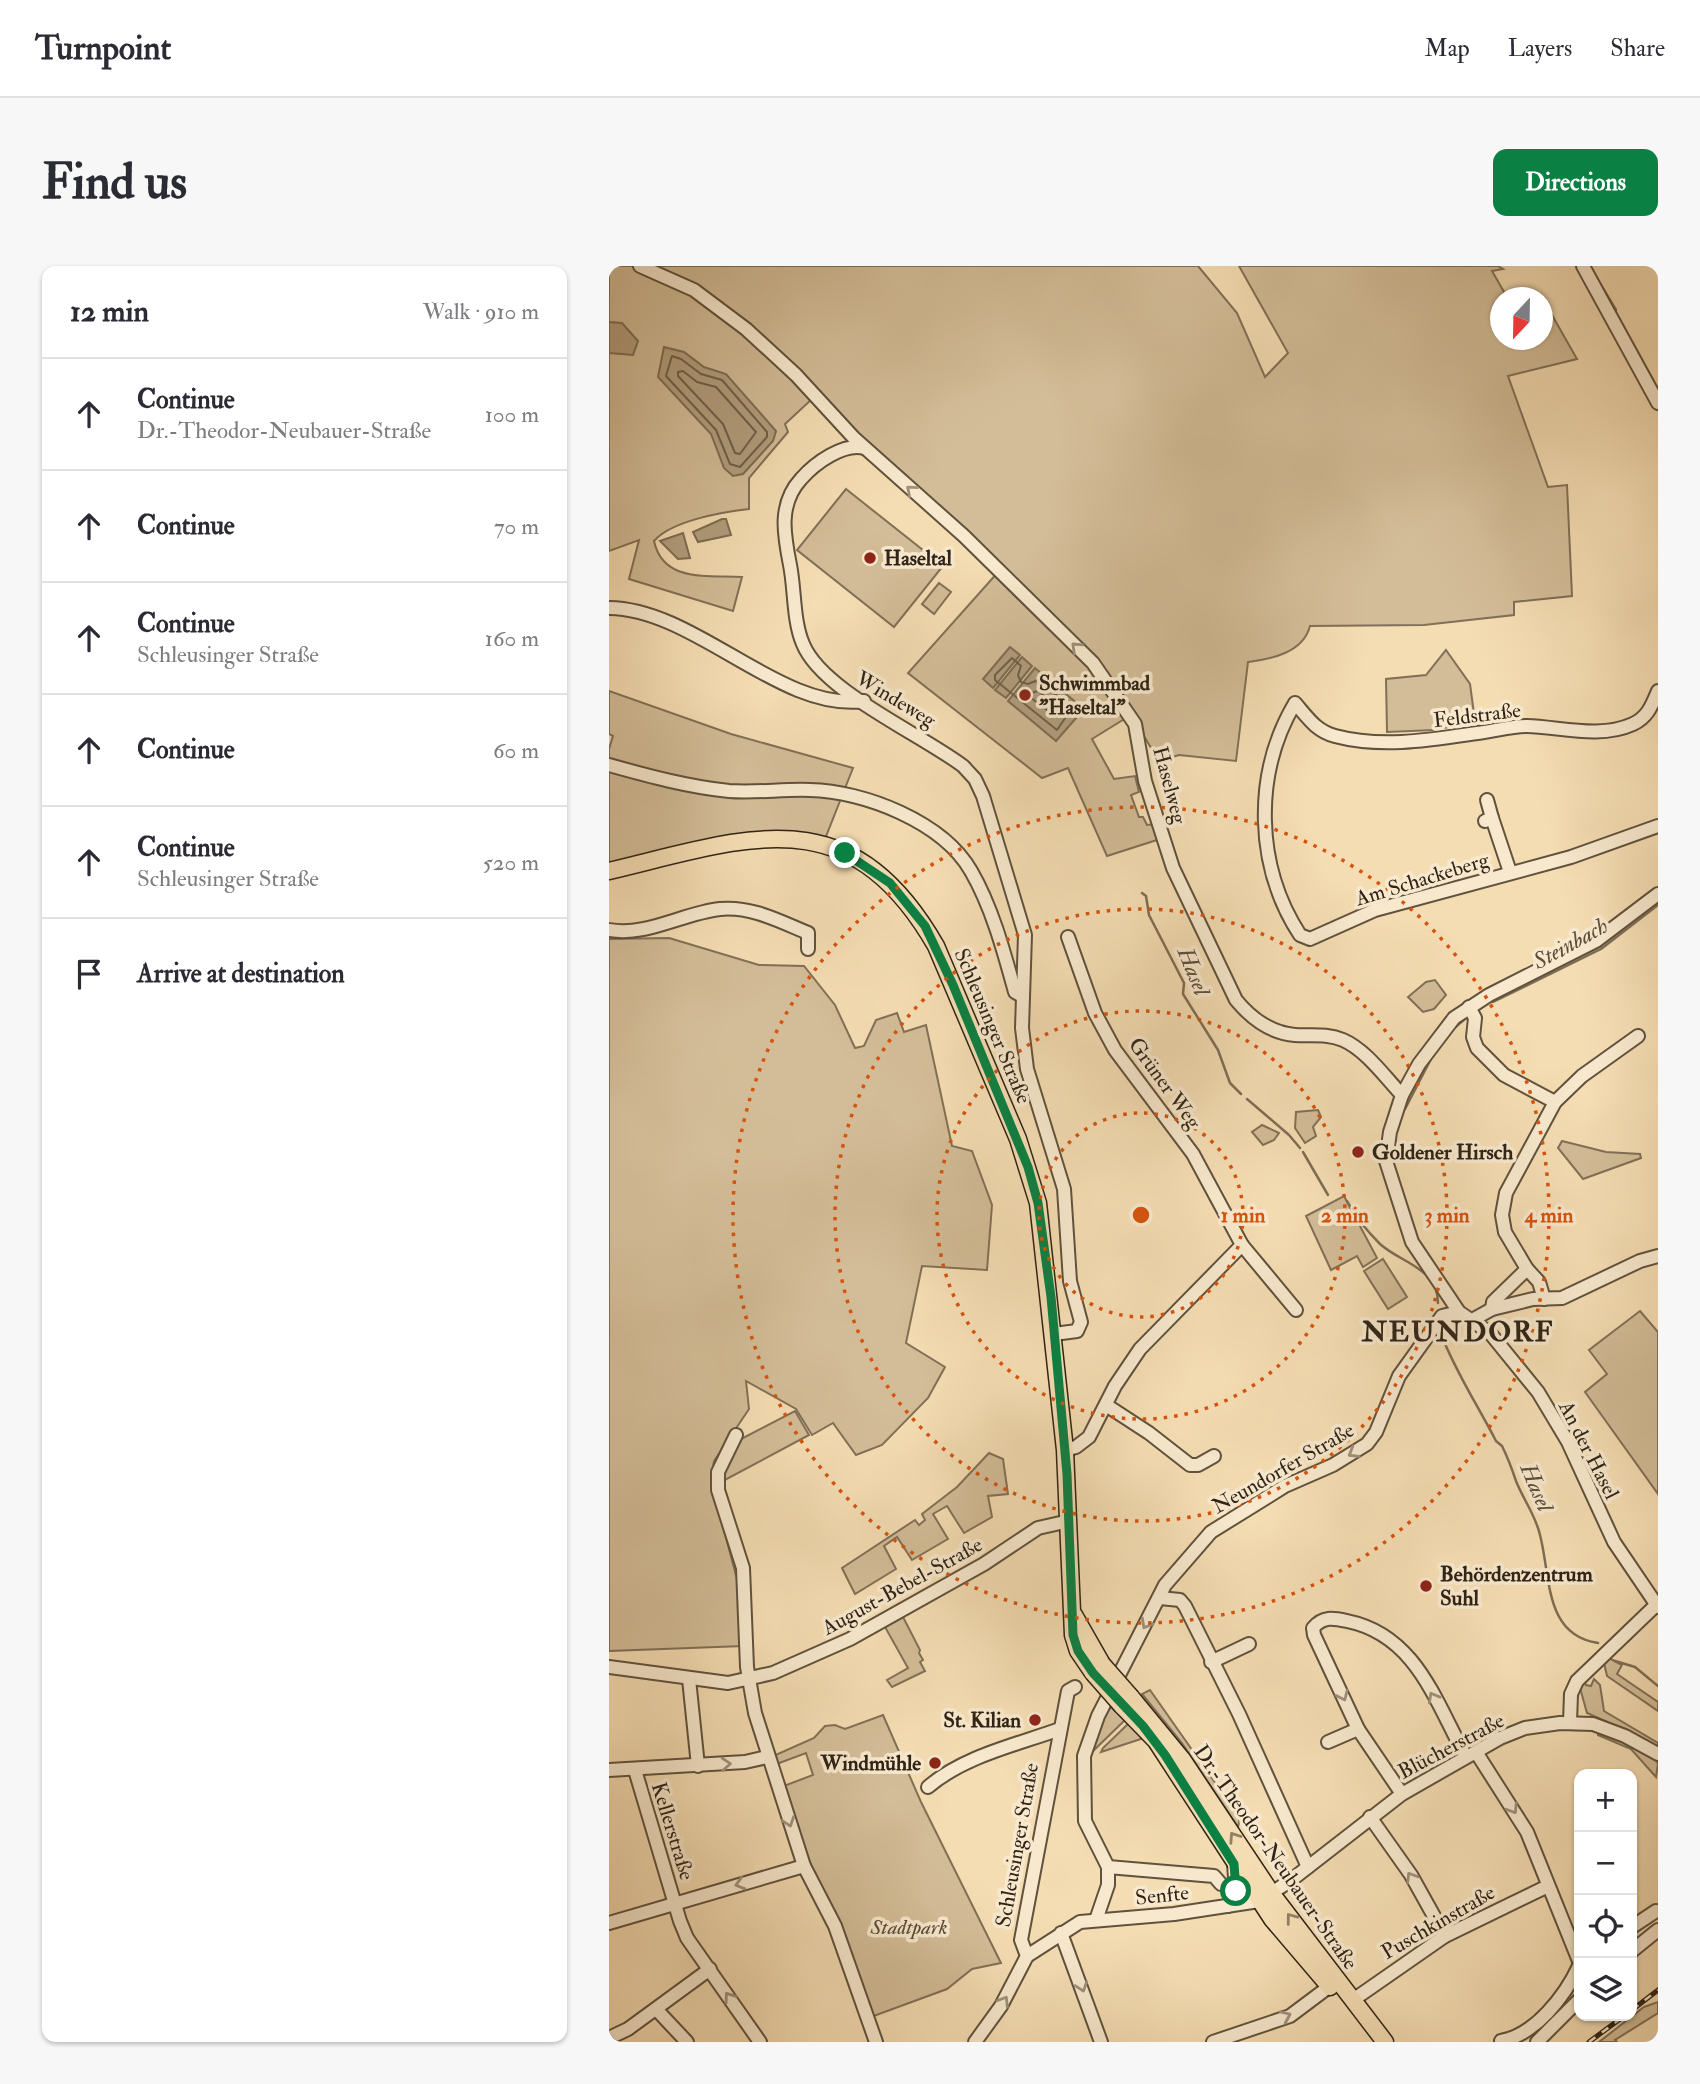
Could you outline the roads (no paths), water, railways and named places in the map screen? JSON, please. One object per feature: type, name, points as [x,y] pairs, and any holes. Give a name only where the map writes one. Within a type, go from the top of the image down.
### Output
[{"type":"main road","name":"Schleusinger Straße","points":[[609,872],[727,841],[756,837],[801,839],[860,861],[903,896],[936,946],[1019,1139],[1038,1203],[1054,1334],[1069,1521]]},
{"type":"main road","points":[[1069,1521],[1075,1615],[1098,1668],[1126,1702]]},
{"type":"main road","name":"Dr.-Theodor-Neubauer-Straße","points":[[1126,1702],[1156,1741],[1178,1780],[1234,1864],[1353,2000],[1385,2042]]},
{"type":"main road","name":"Dr.-Theodor-Neubauer-Straße","points":[[1126,1702],[1182,1759],[1265,1897],[1373,2042]]},
{"type":"street","name":"Haselweg","points":[[640,266],[694,290],[746,329],[796,375],[843,428],[964,536],[1093,663],[1135,724],[1144,767],[1173,868],[1236,1000],[1250,1016],[1269,1028],[1291,1035],[1327,1035],[1350,1044],[1402,1095]]},
{"type":"street","points":[[1583,266],[1658,403]]},
{"type":"street","points":[[843,428],[843,448],[866,448]]},
{"type":"street","name":"Windeweg","points":[[843,448],[810,470],[797,483],[788,500],[783,521],[804,647],[830,681],[935,745],[975,779],[993,825],[1025,935],[1022,1028],[1027,1069],[1064,1189],[1070,1281],[1081,1322],[1077,1331],[1054,1334]]},
{"type":"street","points":[[609,608],[650,616],[725,650],[804,693],[849,703],[864,701]]},
{"type":"street","name":"Feldstraße","points":[[1295,703],[1309,721],[1325,732],[1350,739],[1387,743],[1525,726],[1577,731],[1611,730],[1633,724],[1646,716],[1658,691]]},
{"type":"street","name":"Am Schackeberg","points":[[1295,703],[1278,736],[1269,779],[1264,827],[1269,863],[1288,914],[1300,935],[1310,939],[1375,910],[1584,854],[1658,826]]},
{"type":"street","name":"Windeweg","points":[[609,765],[677,783],[729,791],[810,790],[842,793],[892,808],[909,817],[940,838],[970,869],[999,940],[1015,992],[1022,996]]},
{"type":"street","name":"Am Schackeberg","points":[[1487,800],[1489,820],[1510,873]]},
{"type":"street","points":[[1459,1312],[1412,1242],[1387,1168],[1389,1132],[1402,1095],[1439,1035],[1469,1007],[1596,942],[1658,894]]},
{"type":"street","points":[[609,930],[633,932],[719,909],[743,909],[808,933],[808,949]]},
{"type":"street","name":"Grüner Weg","points":[[1068,937],[1095,1013],[1115,1050],[1193,1154],[1242,1245],[1296,1310]]},
{"type":"street","points":[[1469,1007],[1475,1018],[1473,1037],[1477,1048],[1504,1075],[1555,1102]]},
{"type":"street","points":[[1544,1299],[1539,1282],[1527,1269],[1505,1232],[1503,1202],[1555,1102],[1582,1076],[1638,1036]]},
{"type":"street","points":[[1065,1450],[1076,1447],[1089,1437],[1140,1349],[1242,1245]]},
{"type":"street","points":[[1474,1319],[1492,1309],[1533,1298],[1562,1298],[1640,1261],[1658,1256]]},
{"type":"street","points":[[1492,1309],[1493,1303],[1527,1269]]},
{"type":"street","name":"An der Hasel","points":[[1459,1312],[1474,1319],[1490,1333],[1538,1392],[1568,1442],[1614,1542],[1654,1608]]},
{"type":"street","name":"Neundorfer Straße","points":[[1108,1867],[1085,1821],[1084,1756],[1089,1738],[1175,1570],[1211,1532],[1276,1492],[1333,1465],[1367,1444],[1380,1424],[1399,1376],[1442,1316],[1459,1312]]},
{"type":"street","points":[[1106,1405],[1149,1433],[1190,1465],[1199,1465],[1214,1456]]},
{"type":"street","points":[[736,1435],[718,1472],[718,1490],[743,1568],[750,1681],[767,1757],[804,1866],[835,1926],[876,2042]]},
{"type":"street","name":"August-Bebel-Straße","points":[[609,1667],[689,1683],[750,1681],[773,1674],[850,1639],[984,1564],[1038,1528],[1069,1521]]},
{"type":"street","points":[[1160,1598],[1180,1600],[1185,1606],[1239,1714],[1308,1867]]},
{"type":"street","points":[[1570,1723],[1571,1694],[1577,1681],[1654,1608]]},
{"type":"street","points":[[1402,1794],[1358,1729],[1314,1634],[1314,1628],[1319,1621],[1332,1618],[1368,1627],[1397,1643],[1417,1668],[1471,1754],[1527,1832],[1578,1958]]},
{"type":"street","points":[[1211,1662],[1249,1644]]},
{"type":"street","points":[[689,1683],[698,1766]]},
{"type":"street","name":"Schleusinger Straße","points":[[975,2042],[1001,2007],[1027,1956],[1021,1940],[1068,1691],[1075,1687]]},
{"type":"street","name":"Blücherstraße","points":[[1265,1897],[1402,1794],[1471,1754],[1525,1728],[1570,1723],[1609,1729],[1658,1754]]},
{"type":"street","points":[[928,1787],[943,1774],[975,1759],[1060,1729]]},
{"type":"street","points":[[1328,1742],[1358,1729]]},
{"type":"street","points":[[609,1770],[698,1766],[767,1757]]},
{"type":"street","name":"Kellerstraße","points":[[635,1770],[687,1938],[760,2042]]},
{"type":"street","points":[[1370,1817],[1411,1875],[1445,1936]]},
{"type":"street","name":"Dr.-Theodor-Neubauer-Straße","points":[[1228,1906],[1236,1891],[1234,1864]]},
{"type":"street","points":[[609,1923],[648,1914],[675,1903],[804,1866]]},
{"type":"street","points":[[1108,1867],[1214,1876],[1221,1884]]},
{"type":"street","name":"Senfte","points":[[1096,1920],[1108,1885],[1108,1867]]},
{"type":"street","name":"Puschkinstraße","points":[[1353,2000],[1445,1936],[1548,1886]]},
{"type":"street","name":"Senfte","points":[[1027,1956],[1080,1922],[1228,1906],[1265,1897]]},
{"type":"street","points":[[1637,1924],[1656,1911]]},
{"type":"street","points":[[1637,1947],[1658,1930]]},
{"type":"street","points":[[1061,1933],[1101,2042]]},
{"type":"street","points":[[609,2038],[628,2029],[710,1969]]},
{"type":"street","points":[[1501,2041],[1516,2037],[1538,2021],[1562,1994],[1574,1974]]},
{"type":"street","points":[[1213,2042],[1290,2015],[1330,1986]]},
{"type":"street","points":[[1537,2042],[1574,2005]]},
{"type":"street","points":[[656,2008],[687,2042]]},
{"type":"water","points":[[609,322],[622,323],[638,341],[633,355],[609,353]]},
{"type":"water","points":[[664,347],[684,352],[704,367],[726,374],[776,431],[773,441],[743,474],[733,476],[724,468],[711,434],[658,377]]},
{"type":"water","points":[[726,519],[731,535],[698,542],[693,532]]},
{"type":"water","points":[[683,533],[690,558],[678,559],[660,541]]},
{"type":"water","points":[[1010,647],[1020,655],[993,688],[983,679]]},
{"type":"water","points":[[1022,657],[1032,666],[1006,698],[995,690]]},
{"type":"water","points":[[1035,668],[1084,709],[1056,741],[1008,701]]},
{"type":"waterway","name":"Steinbach","points":[[1596,277],[1616,310]]},
{"type":"waterway","name":"Hasel","points":[[1142,893],[1146,896],[1149,915],[1184,983],[1183,994],[1218,1050],[1230,1083],[1241,1094]]},
{"type":"waterway","name":"Steinbach","points":[[1493,1002],[1601,949],[1658,905]]},
{"type":"waterway","name":"Steinbach","points":[[1452,1030],[1466,1018]]},
{"type":"waterway","name":"Steinbach","points":[[1405,1109],[1433,1055]]},
{"type":"waterway","name":"Hasel","points":[[1247,1099],[1300,1148]]},
{"type":"waterway","name":"Hasel","points":[[1303,1152],[1328,1195]]},
{"type":"waterway","name":"Hasel","points":[[1347,1201],[1362,1224],[1380,1244],[1425,1274],[1432,1282],[1438,1303]]},
{"type":"waterway","name":"Hasel","points":[[1441,1334],[1467,1388],[1496,1441],[1502,1446],[1536,1521],[1549,1586],[1559,1616],[1568,1629],[1580,1638],[1598,1643]]},
{"type":"waterway","name":"Hasel","points":[[1615,1661],[1635,1667],[1658,1686]]},
{"type":"railway","points":[[1637,2006],[1658,1990]]},
{"type":"railway","points":[[1589,2042],[1617,2021]]},
{"type":"place","name":"Haseltal","points":[[870,558]]},
{"type":"place","name":"Schwimmbad \"Haseltal\"","points":[[1025,695]]},
{"type":"place","name":"Goldener Hirsch","points":[[1358,1152]]},
{"type":"place","name":"Behördenzentrum Suhl","points":[[1426,1586]]},
{"type":"place","name":"St. Kilian","points":[[1035,1720]]},
{"type":"place","name":"Windmühle","points":[[935,1763]]},
{"type":"district","name":"NEUNDORF","points":[[1458,1331]]},
{"type":"park label","name":"Stadtpark","points":[[909,1927]]}]
